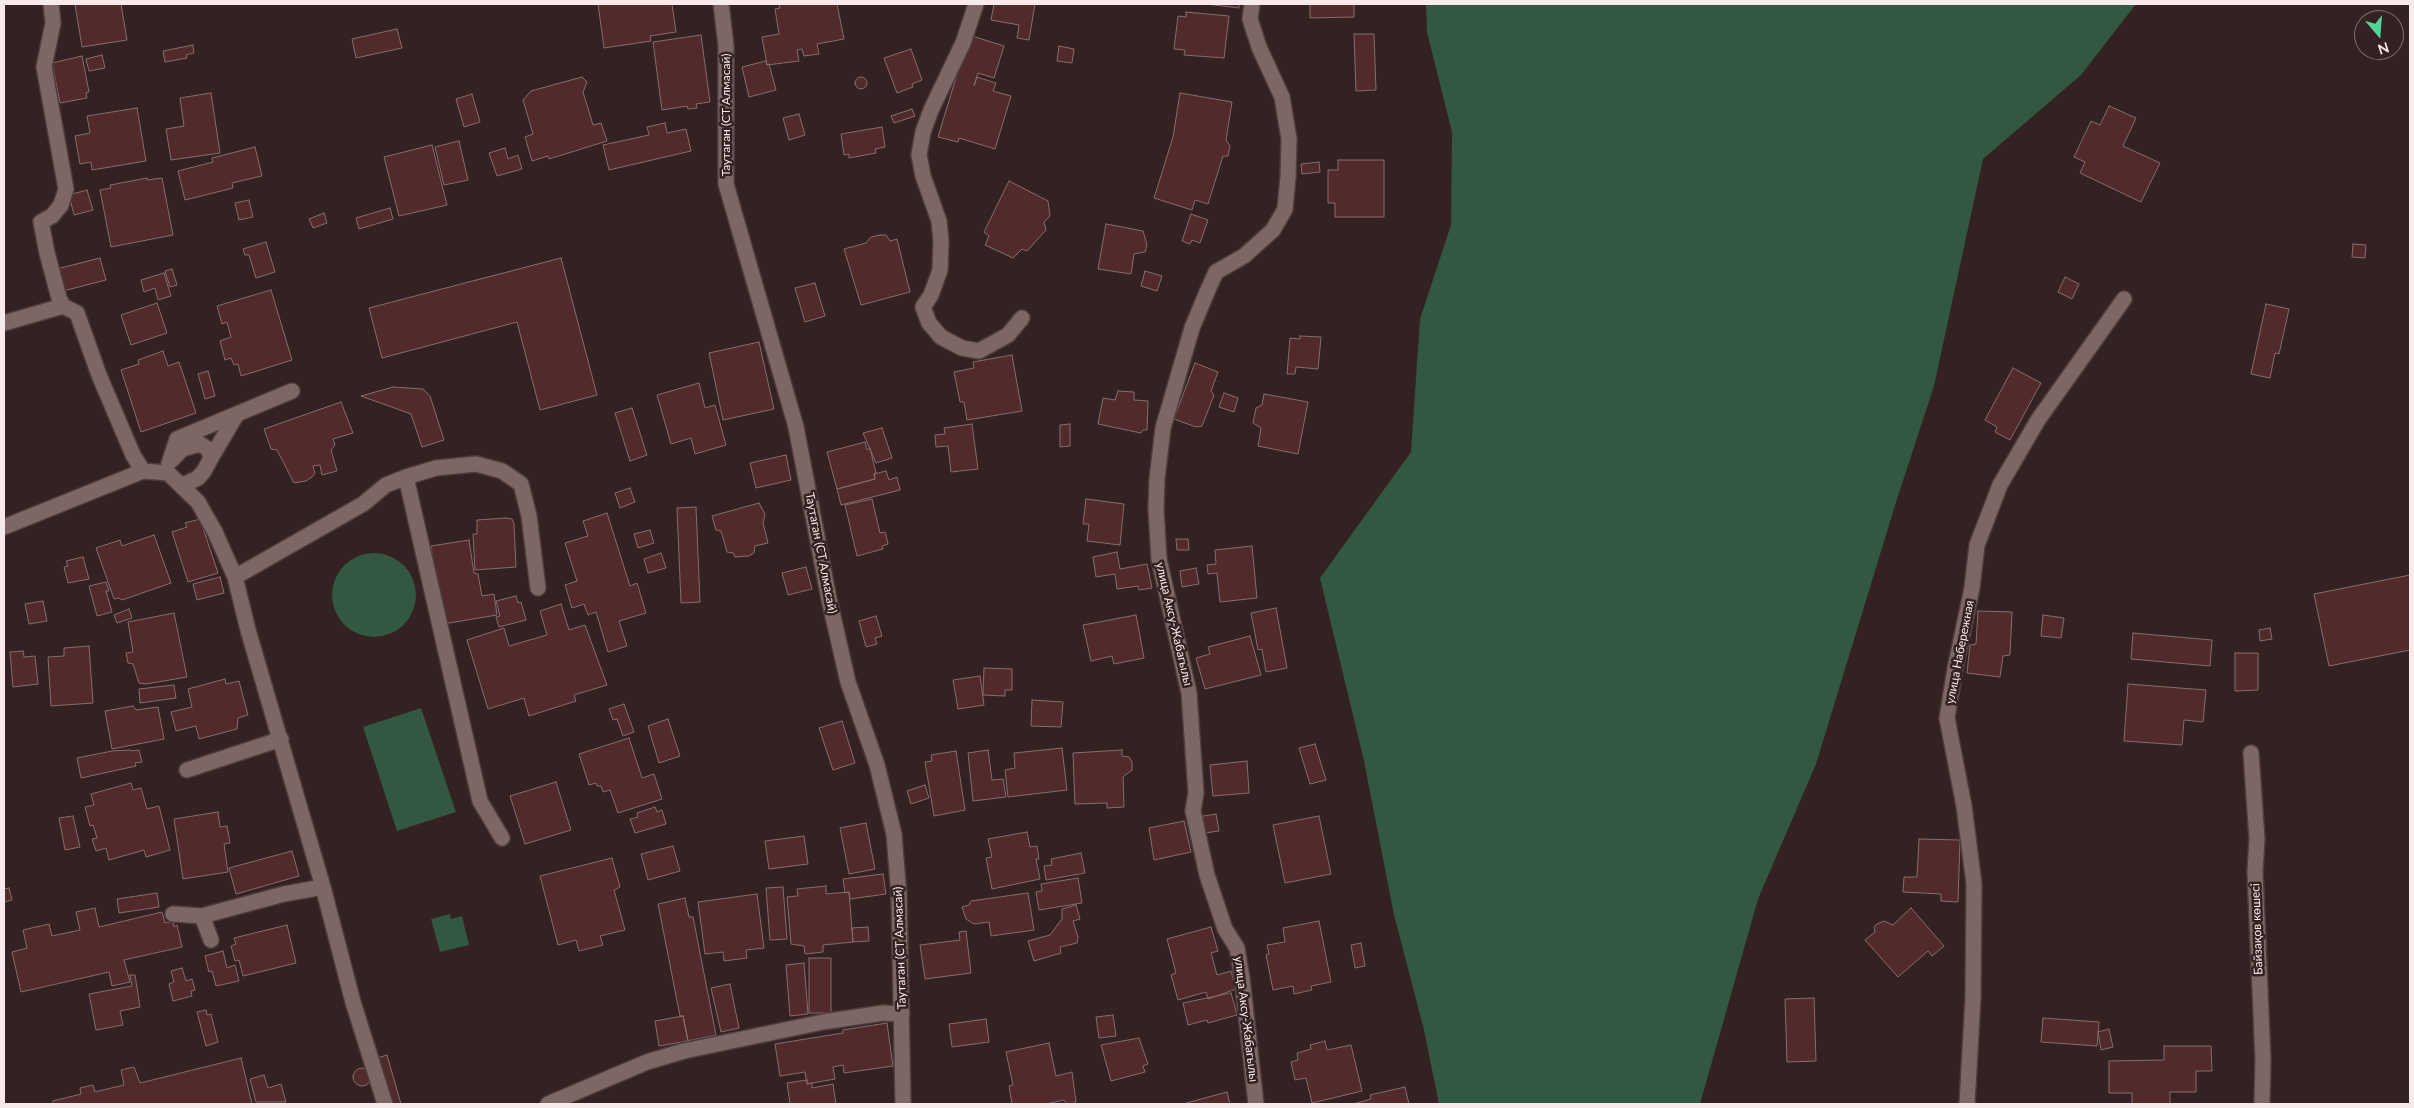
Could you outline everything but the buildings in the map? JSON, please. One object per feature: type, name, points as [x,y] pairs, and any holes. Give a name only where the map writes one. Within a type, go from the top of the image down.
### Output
[{"type":"street","points":[[50,4],[53,23],[44,67],[66,190],[61,205],[52,216],[42,222],[47,253],[62,306]]},
{"type":"street","name":"Таутаган (СТ Алмасай)","points":[[721,4],[726,46],[726,184],[796,427],[829,599],[848,682],[878,765],[894,834],[899,896],[903,1104]]},
{"type":"street","points":[[976,4],[963,42],[931,110],[920,147],[919,154],[923,176],[939,221],[941,241],[940,270],[931,295],[924,307],[928,323],[941,337],[962,348],[979,351],[1008,335],[1022,318]]},
{"type":"street","name":"улица Аксу-Жабагылы","points":[[1252,4],[1250,19],[1259,47],[1282,97],[1289,139],[1285,209],[1273,230],[1244,256],[1216,272],[1207,292],[1192,328],[1163,428],[1157,480],[1156,509],[1159,559],[1189,693],[1196,793],[1193,811],[1206,875],[1225,929],[1237,948],[1251,1050],[1256,1104]]},
{"type":"street","name":"улица Набережная","points":[[1967,1104],[1973,998],[1974,884],[1964,806],[1947,718],[1972,588],[1977,545],[2000,485],[2038,420],[2124,300]]},
{"type":"street","points":[[4,323],[62,306],[77,313],[122,430],[144,471]]},
{"type":"street","points":[[169,468],[177,439],[292,391]]},
{"type":"street","points":[[183,486],[198,478],[237,414]]},
{"type":"street","points":[[4,527],[144,471],[169,468],[182,449],[200,444],[208,449],[211,458]]},
{"type":"street","points":[[235,577],[363,504],[386,485],[436,468],[476,464],[502,471],[521,484],[529,516],[538,588]]},
{"type":"street","points":[[169,468],[198,502],[215,532],[235,577],[248,630],[323,887],[353,1002],[384,1104]]},
{"type":"street","points":[[406,477],[480,800],[502,838]]},
{"type":"street","points":[[187,770],[280,739]]},
{"type":"street","name":"Байзақов көшесі","points":[[2251,753],[2257,839],[2255,872],[2262,1104]]},
{"type":"street","points":[[172,914],[202,916],[284,894],[323,887]]},
{"type":"street","points":[[202,916],[211,940]]},
{"type":"street","points":[[548,1104],[647,1062],[684,1051],[823,1022],[883,1013],[902,1014]]},
{"type":"green space","points":[[1426,4],[2136,4],[2081,75],[1983,159],[1934,386],[1897,499],[1816,764],[1758,899],[1700,1104],[1439,1104],[1424,1030],[1394,915],[1364,761],[1320,578],[1411,452],[1420,319],[1451,225],[1452,132],[1427,32]]},
{"type":"green space","points":[[374,553],[390,556],[409,572],[413,579],[416,595],[413,611],[397,630],[390,634],[374,637],[358,634],[339,618],[335,611],[332,595],[335,579],[351,560],[358,556]]},
{"type":"green space","points":[[421,708],[456,812],[397,831],[363,727]]},
{"type":"green space","points":[[450,914],[451,919],[462,916],[469,945],[440,952],[431,919]]}]
